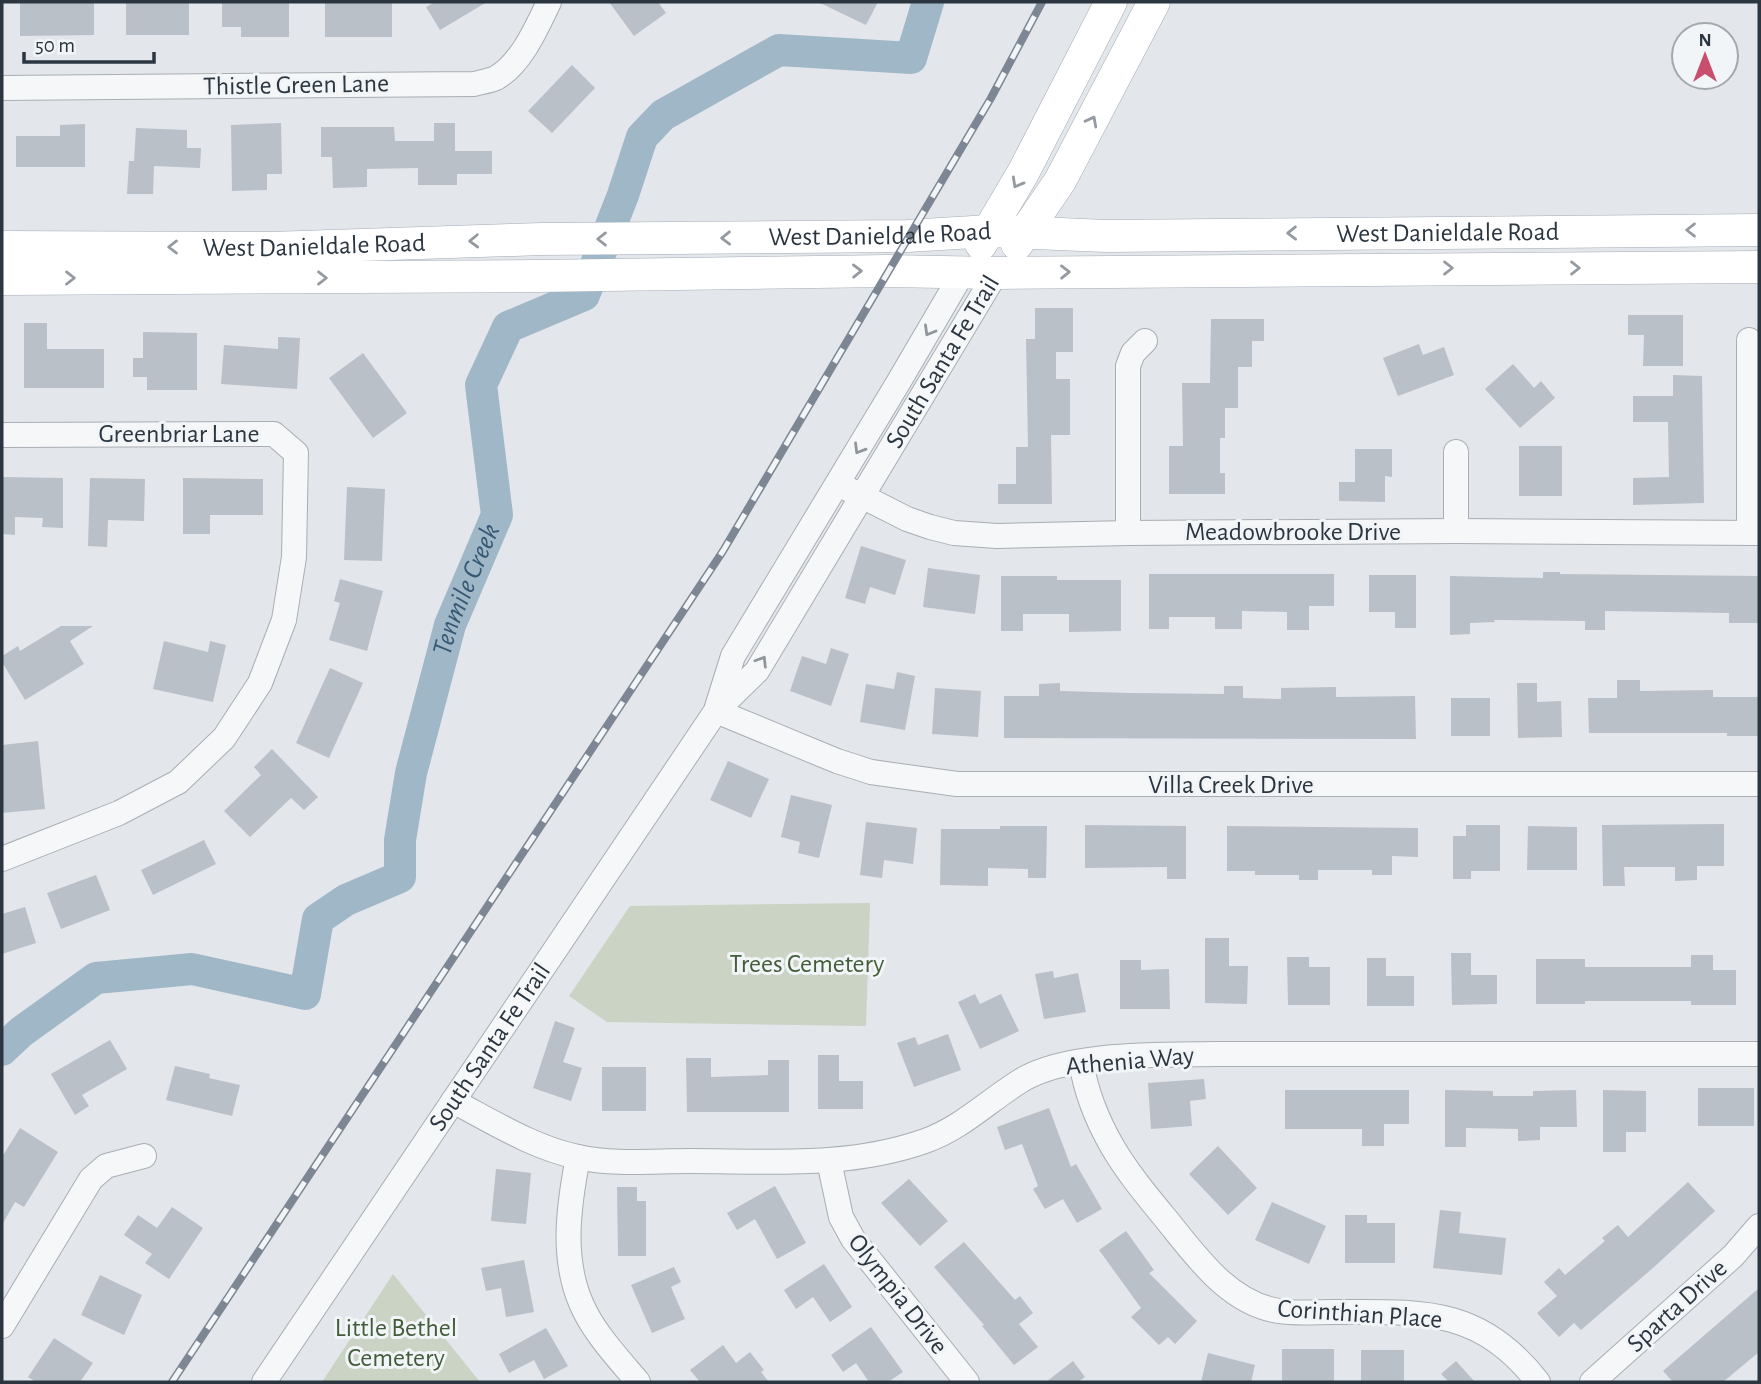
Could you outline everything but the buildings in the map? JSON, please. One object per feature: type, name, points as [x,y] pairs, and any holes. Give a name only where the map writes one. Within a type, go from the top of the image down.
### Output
[{"type":"main road","name":"South Santa Fe Trail","points":[[963,271],[990,231],[1111,2]]},
{"type":"main road","name":"South Santa Fe Trail","points":[[996,273],[1060,181],[1154,2]]},
{"type":"main road","points":[[1060,181],[1075,212],[1088,228],[1106,236]]},
{"type":"main road","name":"West Danieldale Road","points":[[2,279],[270,263],[542,239],[907,236],[990,231],[1106,236],[1759,230]]},
{"type":"main road","points":[[1507,268],[1509,231]]},
{"type":"main road","name":"West Danieldale Road","points":[[2,247],[537,276],[1759,267]]},
{"type":"street","name":"Thistle Green Lane","points":[[2,88],[474,84],[494,79],[508,69],[522,51],[549,2]]},
{"type":"street","name":"South Santa Fe Trail","points":[[716,711],[733,656],[963,271]]},
{"type":"street","name":"South Santa Fe Trail","points":[[264,1382],[716,711],[757,671],[996,273]]},
{"type":"street","points":[[1749,340],[1754,533]]},
{"type":"street","points":[[1128,533],[1128,366],[1133,354],[1145,341]]},
{"type":"street","name":"Greenbriar Lane","points":[[2,435],[274,434],[296,453],[294,557],[284,620],[260,683],[223,738],[178,782],[118,813],[2,859]]},
{"type":"street","points":[[1456,452],[1456,531]]},
{"type":"street","name":"Meadowbrooke Drive","points":[[838,484],[906,519],[954,533],[997,536],[1456,531],[1754,533]]},
{"type":"street","points":[[776,585],[800,598]]},
{"type":"street","name":"Villa Creek Drive","points":[[716,711],[837,761],[871,772],[957,784],[1759,784]]},
{"type":"street","name":"Athenia Way","points":[[453,1101],[517,1135],[578,1157],[619,1161],[829,1161],[891,1152],[926,1141],[955,1127],[1024,1078],[1050,1068],[1081,1062],[1152,1055],[1215,1054],[1759,1054]]},
{"type":"street","name":"Corinthian Place","points":[[1081,1062],[1093,1106],[1118,1155],[1153,1204],[1200,1261],[1235,1293],[1253,1303],[1278,1311],[1425,1314],[1462,1322],[1494,1338],[1528,1369],[1538,1382]]},
{"type":"street","points":[[2,1326],[91,1179],[106,1166],[144,1156]]},
{"type":"street","points":[[578,1157],[569,1224],[569,1254],[574,1283],[581,1305],[638,1382]]},
{"type":"street","name":"Olympia Drive","points":[[829,1161],[841,1217],[853,1239],[967,1382]]},
{"type":"street","name":"Sparta Drive","points":[[1592,1382],[1733,1256],[1759,1226]]},
{"type":"green space","name":"Trees Cemetery","points":[[870,903],[866,1026],[607,1022],[569,996],[630,906]]},
{"type":"green space","name":"Little Bethel Cemetery","points":[[393,1274],[480,1382],[322,1382]]},
{"type":"waterway","name":"Tenmile Creek","points":[[2,1050],[21,1032],[96,978],[192,969],[305,994],[318,919],[346,900],[400,877],[400,840],[411,773],[450,625],[497,515],[481,385],[508,327],[584,295],[623,195],[642,137],[663,115],[779,50],[911,58],[928,2]]},
{"type":"railway","points":[[172,1382],[723,551],[991,98],[1042,2]]}]
